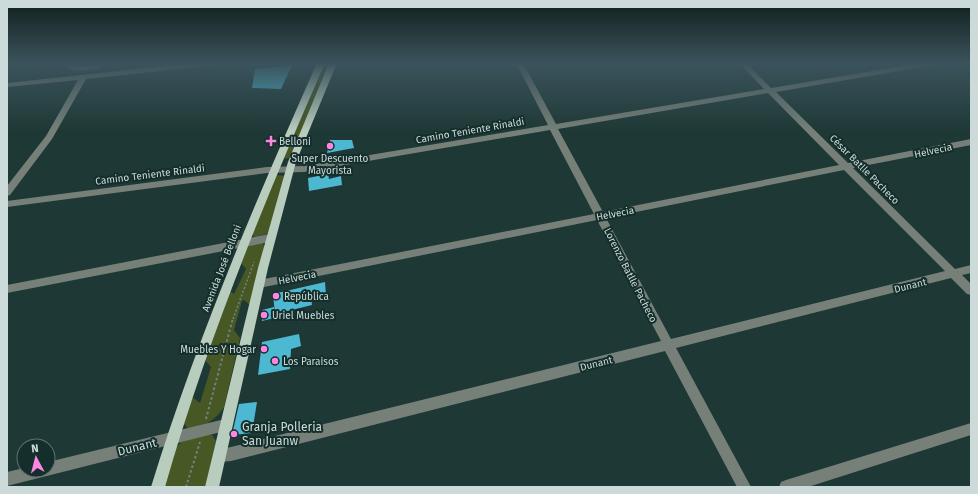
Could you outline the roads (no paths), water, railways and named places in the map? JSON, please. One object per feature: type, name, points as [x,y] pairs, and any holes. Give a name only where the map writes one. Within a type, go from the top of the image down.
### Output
[{"type":"main road","name":"Avenida José Belloni","points":[[158,487],[210,330],[274,170],[311,86]]},
{"type":"main road","points":[[212,487],[225,425],[270,238],[290,170],[324,86]]},
{"type":"street","points":[[7,193],[49,137],[78,86]]},
{"type":"street","name":"Lorenzo Batlle Pacheco","points":[[531,86],[744,487]]},
{"type":"street","name":"César Batlle Pacheco","points":[[766,86],[971,292]]},
{"type":"street","name":"Camino Teniente Rinaldi","points":[[7,204],[274,170],[290,170],[794,86]]},
{"type":"street","name":"Helvecia","points":[[259,284],[847,168],[971,142]]},
{"type":"street","points":[[7,289],[270,238]]},
{"type":"street","name":"Dunant","points":[[220,454],[231,454],[971,270]]},
{"type":"street","name":"Dunant","points":[[56,467],[225,425]]},
{"type":"street","points":[[786,487],[971,429]]},
{"type":"place","name":"Belloni","points":[[271,141]]},
{"type":"place","name":"Super Descuento Mayorista","points":[[330,146]]},
{"type":"place","name":"República","points":[[276,296]]},
{"type":"place","name":"Uriel Muebles","points":[[264,315]]},
{"type":"place","name":"Muebles Y Hogar","points":[[264,349]]},
{"type":"place","name":"Los Paraisos","points":[[275,361]]},
{"type":"place","name":"Granja Polleria San Juanw","points":[[234,434]]}]
